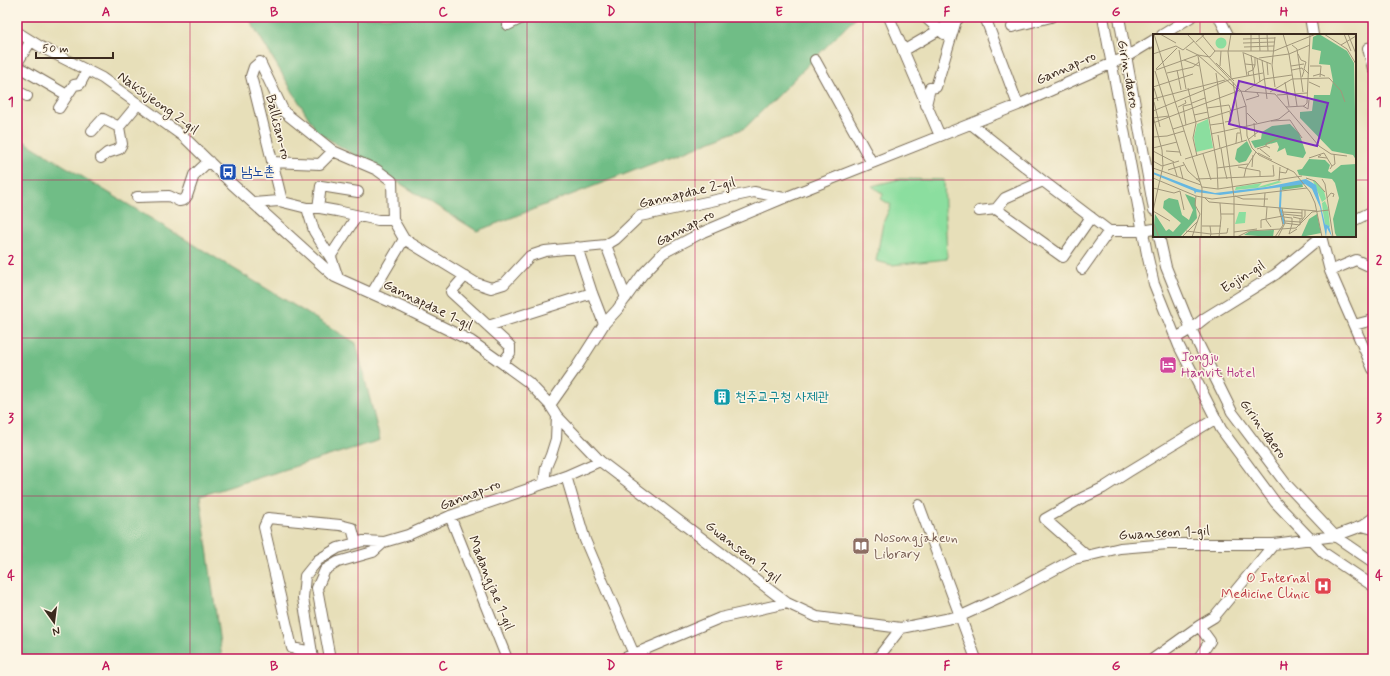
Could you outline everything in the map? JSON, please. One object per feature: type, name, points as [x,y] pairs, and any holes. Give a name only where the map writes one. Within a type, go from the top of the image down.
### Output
[{"type":"street","points":[[508,25],[524,17]]},
{"type":"street","points":[[889,17],[940,136]]},
{"type":"street","points":[[925,17],[950,39]]},
{"type":"street","points":[[985,17],[1018,105]]},
{"type":"street","points":[[1012,27],[1051,17]]},
{"type":"street","name":"Girin-daero","points":[[1103,17],[1142,231],[1154,284],[1176,338],[1221,429],[1275,502],[1324,553],[1373,586]]},
{"type":"street","name":"Girin-daero","points":[[1118,17],[1153,205]]},
{"type":"street","points":[[1164,34],[1191,17]]},
{"type":"street","points":[[1219,17],[1228,34]]},
{"type":"street","points":[[1310,17],[1313,34]]},
{"type":"street","points":[[903,51],[958,18]]},
{"type":"street","points":[[926,105],[930,88],[936,86],[958,18]]},
{"type":"street","name":"Naksujeong 2-gil","points":[[17,32],[31,41],[102,78],[184,137],[209,162]]},
{"type":"street","points":[[31,41],[17,64],[67,95]]},
{"type":"street","name":"Gannap-ro","points":[[550,405],[604,324],[626,298],[642,275],[663,254],[703,232],[784,198],[1018,105],[1126,57],[1153,41]]},
{"type":"street","points":[[1370,48],[1373,69]]},
{"type":"street","points":[[815,60],[872,163]]},
{"type":"street","name":"Ballisan-ro","points":[[282,201],[251,76],[254,67],[260,62],[284,112],[333,151]]},
{"type":"street","points":[[59,108],[74,85],[80,84],[87,71]]},
{"type":"street","points":[[17,91],[27,96]]},
{"type":"street","points":[[101,158],[107,153],[119,149],[122,144],[119,127],[138,104]]},
{"type":"street","points":[[92,131],[103,119],[119,127]]},
{"type":"street","points":[[971,124],[1109,231],[1142,231],[1153,229]]},
{"type":"street","points":[[272,162],[320,164],[333,151],[376,170],[392,181],[393,220],[404,239],[476,283],[491,288],[504,284],[530,256],[545,251],[577,247],[598,247],[606,245],[626,298]]},
{"type":"street","points":[[137,197],[169,196],[179,201],[184,200],[187,196],[194,175],[209,162]]},
{"type":"street","name":"Gannapdae 1-gil","points":[[209,162],[335,277],[404,308],[470,341],[528,382],[550,405]]},
{"type":"street","points":[[996,209],[1005,198],[1043,181]]},
{"type":"street","points":[[318,208],[321,186],[358,192]]},
{"type":"street","name":"Gannapdae 2-gil","points":[[606,245],[616,239],[640,216],[754,192],[784,198]]},
{"type":"street","points":[[253,203],[282,201],[307,208],[318,208],[378,220],[393,220]]},
{"type":"street","points":[[307,208],[314,231],[330,257],[338,278]]},
{"type":"street","points":[[979,211],[996,209],[1063,257],[1091,217]]},
{"type":"street","points":[[1356,220],[1373,211]]},
{"type":"street","points":[[330,257],[357,216]]},
{"type":"street","points":[[1082,269],[1109,231]]},
{"type":"street","name":"Girin-daero","points":[[1159,237],[1166,267],[1191,329],[1232,412],[1286,484],[1335,536],[1373,562]]},
{"type":"street","name":"Eojin-gil","points":[[1176,338],[1205,318],[1276,274],[1320,237]]},
{"type":"street","points":[[1321,237],[1330,271],[1373,369]]},
{"type":"street","points":[[372,293],[404,239]]},
{"type":"street","points":[[577,247],[604,324]]},
{"type":"street","points":[[1330,271],[1356,260],[1369,266],[1373,264]]},
{"type":"street","name":"Gannapdae 1-gil","points":[[464,276],[451,292],[510,346],[510,353],[502,363]]},
{"type":"street","points":[[488,326],[592,293]]},
{"type":"street","points":[[1354,325],[1373,320]]},
{"type":"street","name":"Gwanseon 1-gil","points":[[550,405],[557,416],[600,461],[787,603],[817,617],[901,628],[961,616],[1012,592],[1074,559],[1120,548],[1168,544],[1274,544],[1312,540],[1335,536],[1362,526],[1373,518]]},
{"type":"street","points":[[544,482],[546,467],[556,439],[557,416]]},
{"type":"street","points":[[1087,556],[1045,519],[1103,488],[1215,419]]},
{"type":"street","name":"Gannap-ro","points":[[384,542],[408,535],[450,516],[544,482],[566,476],[600,461]]},
{"type":"street","points":[[566,476],[585,540],[635,657]]},
{"type":"street","points":[[919,505],[976,659]]},
{"type":"street","name":"Madangjae 1-gil","points":[[450,516],[506,659]]},
{"type":"street","points":[[356,543],[352,528],[340,525],[268,518],[264,527],[292,648],[313,655],[303,598],[305,576],[318,560],[338,548],[356,543],[363,541],[384,542]]},
{"type":"street","points":[[1362,526],[1373,529]]},
{"type":"street","points":[[330,659],[317,588],[325,570],[338,562],[374,552],[384,542]]},
{"type":"street","points":[[1153,659],[1214,617],[1274,544]]},
{"type":"street","points":[[622,659],[635,657],[720,618],[787,603]]},
{"type":"street","points":[[1199,626],[1210,641],[1200,656],[1202,659]]},
{"type":"street","points":[[877,659],[901,628]]},
{"type":"green space","points":[[248,17],[856,17],[745,128],[477,231],[317,132]]},
{"type":"green space","points":[[17,137],[356,343],[380,440],[200,496],[222,659],[17,659]]},
{"type":"green space","points":[[899,179],[944,180],[947,259],[892,265],[876,261],[883,223],[891,205],[881,199],[883,194],[872,186]]},
{"type":"place","name":"남노촌","points":[[228,172]]},
{"type":"place","name":"Jongju Hanvit Hotel","points":[[1168,365]]},
{"type":"place","name":"천주교구청 사제관","points":[[722,397]]},
{"type":"place","name":"Nosongjakeun Library","points":[[861,546]]},
{"type":"place","name":"O Internal Medicine Clinic","points":[[1323,586]]}]
